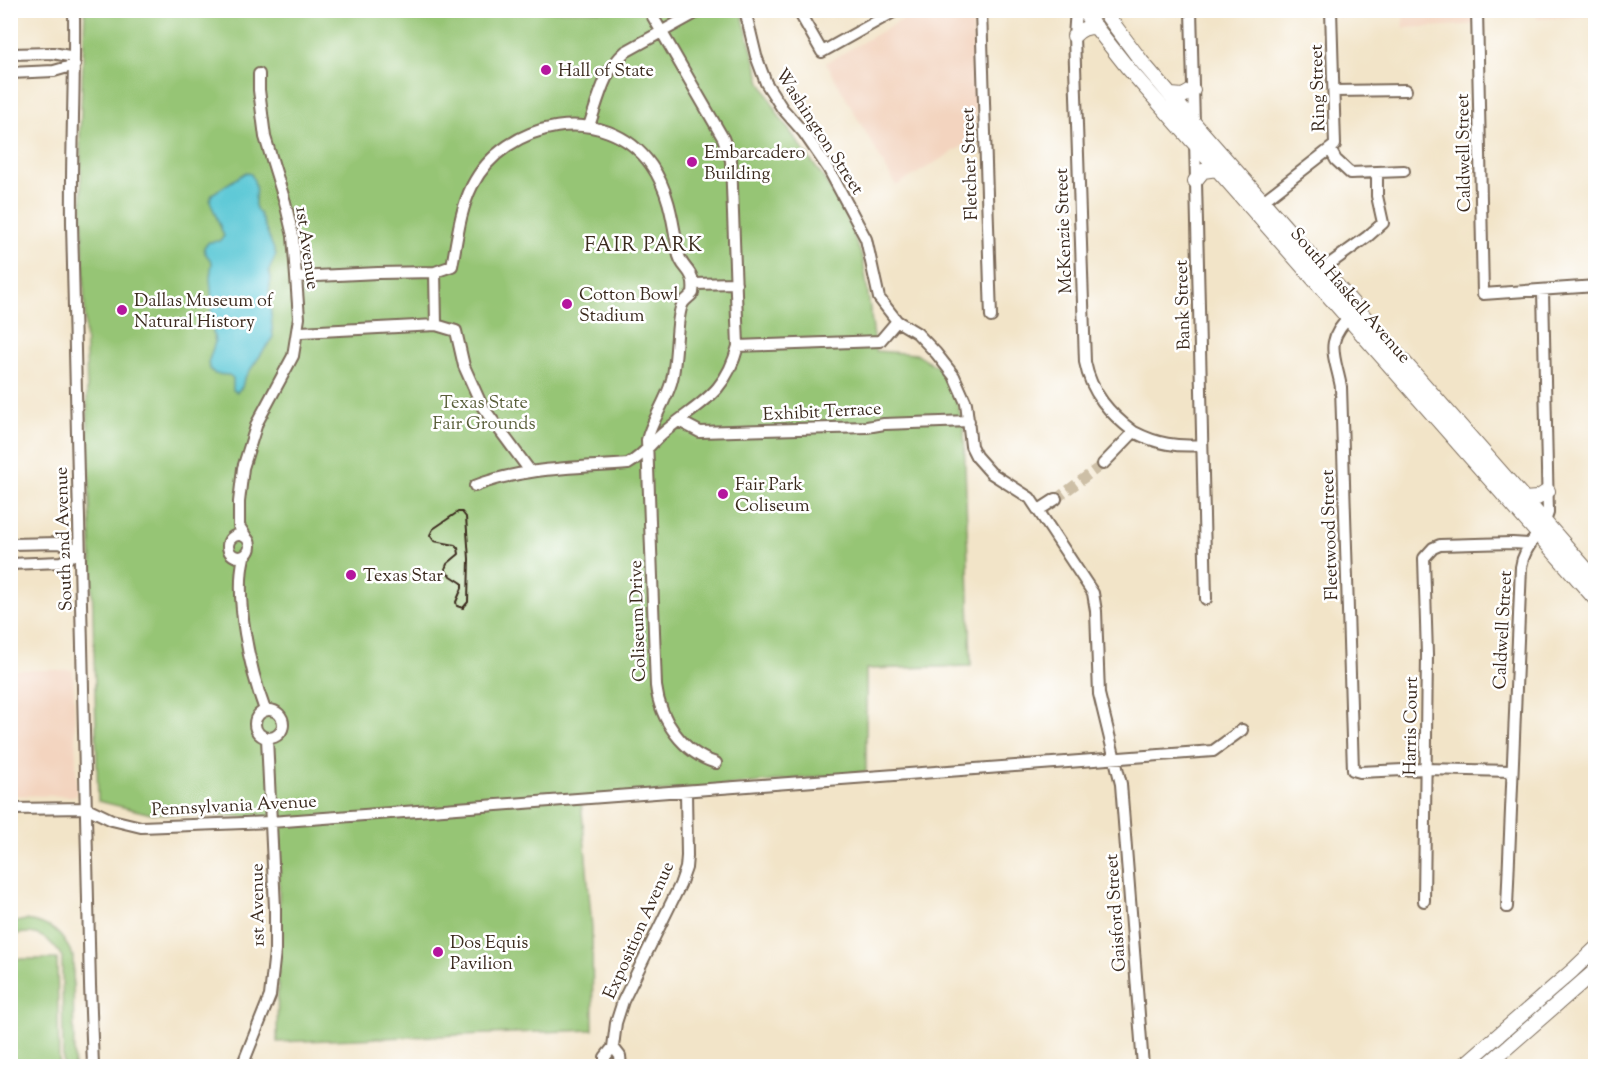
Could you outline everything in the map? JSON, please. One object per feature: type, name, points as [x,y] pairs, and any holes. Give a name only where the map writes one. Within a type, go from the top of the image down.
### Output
[{"type":"main road","name":"South Haskell Avenue","points":[[1082,10],[1127,67],[1596,600]]},
{"type":"main road","name":"South Haskell Avenue","points":[[1106,13],[1194,123],[1324,268],[1524,499],[1537,534],[1596,580]]},
{"type":"main road","points":[[1074,36],[1088,27],[1096,27]]},
{"type":"main road","points":[[1171,95],[1183,96],[1193,90]]},
{"type":"main road","points":[[1195,181],[1203,171],[1217,169]]},
{"type":"main road","points":[[1524,499],[1537,498],[1548,492]]},
{"type":"main road","points":[[1463,1066],[1596,948]]},
{"type":"main road","points":[[1486,1066],[1596,970]]},
{"type":"street","name":"South 2nd Avenue","points":[[74,10],[71,149],[93,1066]]},
{"type":"street","points":[[475,486],[495,478],[530,471],[628,464],[639,459],[658,437],[705,402],[729,372],[738,346],[732,171],[728,149],[649,10]]},
{"type":"street","points":[[589,126],[609,71],[617,59],[701,10]]},
{"type":"street","name":"Washington Street","points":[[745,10],[758,63],[766,82],[782,108],[818,152],[866,238],[879,298],[897,321],[917,333],[954,376],[963,396],[969,421],[971,446],[976,456],[991,473],[1030,498],[1093,593],[1099,694],[1114,758]]},
{"type":"street","points":[[798,10],[822,52],[897,10]]},
{"type":"street","name":"Fletcher Street","points":[[981,10],[991,317]]},
{"type":"street","name":"McKenzie Street","points":[[1076,10],[1074,36],[1087,373],[1109,412],[1134,432],[1167,445],[1180,447],[1202,445]]},
{"type":"street","name":"Bank Street","points":[[1191,10],[1206,599]]},
{"type":"street","name":"Ring Street","points":[[1263,201],[1335,145],[1331,10]]},
{"type":"street","name":"Caldwell Street","points":[[1477,10],[1483,294],[1543,291],[1548,513],[1524,552],[1521,567],[1507,907]]},
{"type":"street","points":[[10,54],[53,53],[74,61]]},
{"type":"street","points":[[10,73],[54,71],[74,61]]},
{"type":"street","name":"1st Avenue","points":[[239,526],[239,491],[248,448],[262,412],[287,370],[297,342],[299,318],[290,219],[265,137],[259,90],[260,74]]},
{"type":"street","points":[[1334,91],[1406,90]]},
{"type":"street","points":[[297,277],[435,272],[452,266],[468,195],[477,177],[492,158],[513,142],[534,132],[560,125],[589,126],[617,136],[631,145],[652,165],[670,206],[679,258],[692,275],[694,284],[736,283]]},
{"type":"street","points":[[1330,149],[1336,160],[1350,173],[1404,171]]},
{"type":"street","points":[[1312,277],[1383,223],[1377,196],[1377,172]]},
{"type":"street","points":[[435,272],[436,325]]},
{"type":"street","name":"Coliseum Drive","points":[[694,284],[693,293],[685,301],[681,310],[672,382],[650,430],[647,451],[658,698],[666,719],[683,742],[702,759],[716,763]]},
{"type":"street","points":[[1543,291],[1596,286]]},
{"type":"street","name":"Fleetwood Street","points":[[1359,309],[1348,319],[1334,340],[1332,352],[1341,387],[1353,770],[1360,772],[1425,769]]},
{"type":"street","points":[[738,346],[880,341],[897,321]]},
{"type":"street","points":[[301,332],[436,325],[456,331],[464,366],[482,406],[530,471]]},
{"type":"street","name":"Exhibit Terrace","points":[[679,421],[700,432],[867,427],[884,424],[969,421]]},
{"type":"street","points":[[1103,464],[1134,432]]},
{"type":"street","points":[[1039,510],[1056,499]]},
{"type":"street","points":[[239,556],[251,548],[239,526],[228,547],[239,556],[245,628],[252,668],[265,710]]},
{"type":"street","name":"Harris Court","points":[[1424,901],[1427,655],[1424,558],[1427,552],[1440,545],[1512,543],[1537,534]]},
{"type":"street","points":[[232,537],[239,535],[246,537]]},
{"type":"street","points":[[10,544],[60,543],[80,551]]},
{"type":"street","points":[[10,564],[61,562],[80,551]]},
{"type":"street","points":[[265,710],[278,713],[284,725],[276,736],[267,738],[259,733],[255,725],[258,716],[265,710]]},
{"type":"street","name":"Pennsylvania Avenue","points":[[10,809],[87,808],[112,820],[141,827],[271,822],[1213,751],[1242,730]]},
{"type":"street","name":"1st Avenue","points":[[242,1066],[270,996],[273,973],[276,929],[267,738]]},
{"type":"street","name":"Gaisford Street","points":[[1114,758],[1121,784],[1129,867],[1143,1066]]},
{"type":"street","points":[[904,760],[904,774]]},
{"type":"street","points":[[1425,769],[1512,771]]},
{"type":"street","name":"Exposition Avenue","points":[[605,1066],[605,1057],[613,1047],[616,1023],[623,1001],[680,885],[686,868],[688,836],[686,791]]},
{"type":"street","points":[[613,1047],[620,1056],[621,1066]]},
{"type":"shaded area","points":[[919,10],[973,11],[976,138],[896,186],[826,63]]},
{"type":"shaded area","points":[[1337,11],[1485,11],[1485,24],[1404,28],[1403,15],[1338,18]]},
{"type":"shaded area","points":[[1537,11],[1595,11],[1595,16],[1537,19]]},
{"type":"shaded area","points":[[11,670],[73,670],[77,796],[11,795]]},
{"type":"green space","name":"Texas State Fair Grounds","points":[[85,11],[741,11],[761,82],[779,116],[825,180],[845,214],[863,259],[876,351],[916,354],[938,367],[954,389],[964,429],[971,666],[866,669],[866,772],[581,800],[592,928],[593,1030],[277,1042],[280,818],[147,813],[98,801],[80,135]]},
{"type":"green space","points":[[26,920],[43,924],[55,931],[65,941],[73,956],[74,1066],[63,1066],[62,957],[52,944],[40,936],[27,933],[11,936],[11,923]]},
{"type":"green space","points":[[11,959],[57,959],[59,1066],[11,1066]]},
{"type":"water","points":[[246,172],[251,174],[253,179],[256,188],[255,207],[276,255],[269,270],[273,337],[237,392],[233,390],[233,378],[229,375],[215,374],[208,363],[215,342],[210,316],[212,262],[205,253],[204,247],[209,242],[220,241],[224,236],[210,201],[212,194]]},
{"type":"tunnel","points":[[1056,499],[1103,464]]},
{"type":"railway","points":[[458,512],[462,512],[466,517],[469,559],[468,602],[463,608],[457,606],[456,602],[462,583],[448,574],[445,569],[447,564],[459,554],[458,548],[455,545],[434,541],[430,535],[433,529],[458,512]]},
{"type":"place","name":"Hall of State","points":[[546,70]]},
{"type":"place","name":"Embarcadero Building","points":[[692,162]]},
{"type":"place","name":"Cotton Bowl Stadium","points":[[567,304]]},
{"type":"place","name":"Dallas Museum of Natural History","points":[[122,310]]},
{"type":"place","name":"Fair Park Coliseum","points":[[723,494]]},
{"type":"place","name":"Texas Star","points":[[351,575]]},
{"type":"place","name":"Dos Equis Pavilion","points":[[438,952]]},
{"type":"district","name":"FAIR PARK","points":[[644,244]]}]
